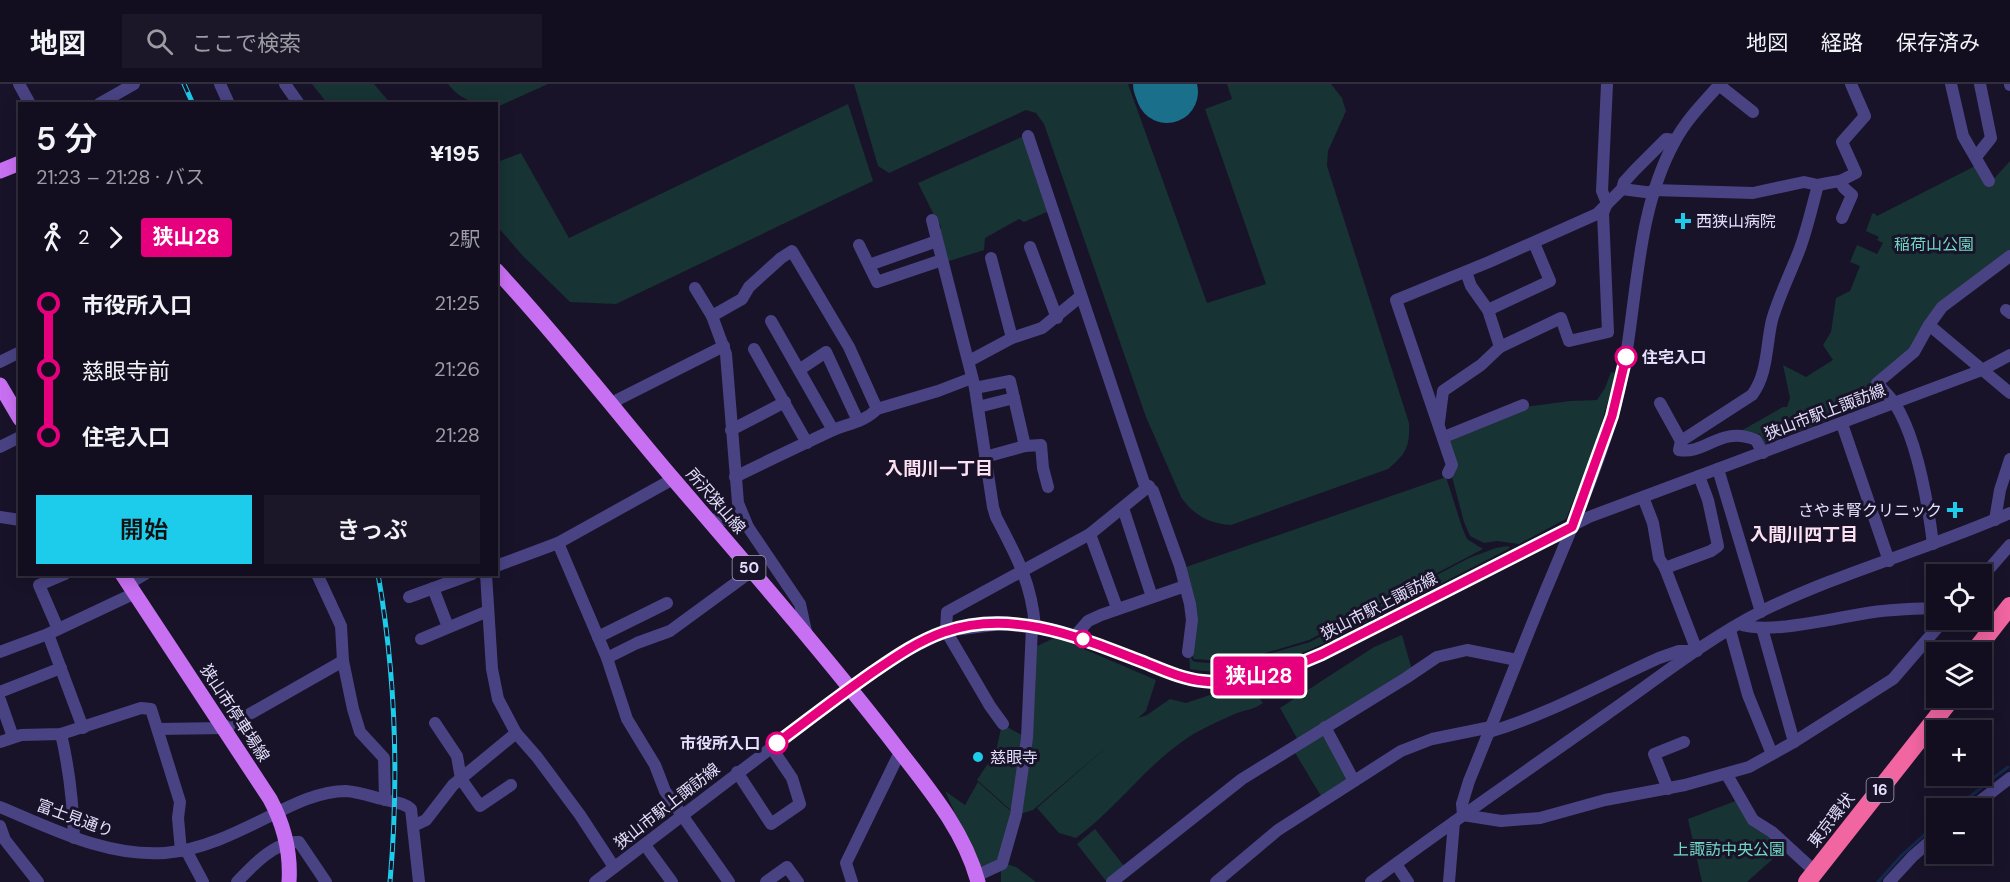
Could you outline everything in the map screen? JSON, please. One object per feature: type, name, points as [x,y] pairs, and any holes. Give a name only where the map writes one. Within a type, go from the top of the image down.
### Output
[{"type":"highway","points":[[1982,642],[2010,606]]},
{"type":"highway","points":[[1992,648],[2010,624]]},
{"type":"highway","name":"東京環状","points":[[1808,874],[1932,708]]},
{"type":"highway","name":"東京環状","points":[[1796,882],[1808,874],[1944,708]]},
{"type":"main road","points":[[0,171],[18,164]]},
{"type":"main road","name":"所沢狭山線","points":[[498,272],[528,304],[850,688],[946,812],[969,856],[977,879]]},
{"type":"main road","points":[[0,385],[18,416]]},
{"type":"main road","name":"狭山市停車場線","points":[[128,584],[225,728],[277,812],[287,844],[289,882]]},
{"type":"street","points":[[19,84],[29,102]]},
{"type":"street","points":[[102,102],[134,84]]},
{"type":"street","points":[[220,84],[228,102]]},
{"type":"street","points":[[285,84],[298,102]]},
{"type":"street","points":[[1439,423],[1443,391],[1481,365],[1500,347],[1562,318],[1569,341],[1608,332],[1603,213],[1607,203],[1602,190],[1607,84]]},
{"type":"street","points":[[1449,882],[1458,819],[1464,795],[1603,445],[1630,341],[1645,221],[1653,191],[1675,140],[1690,118],[1720,84],[1753,112]]},
{"type":"street","points":[[1622,189],[1753,193],[1804,182],[1818,184],[1840,181],[1856,173],[1842,142],[1864,116],[1851,84]]},
{"type":"street","points":[[1951,84],[1963,136],[1989,181]]},
{"type":"street","points":[[1976,157],[1991,138],[1980,84]]},
{"type":"street","points":[[1028,136],[1138,466],[1144,483],[1153,491],[1185,586],[1192,620],[1188,652]]},
{"type":"street","points":[[1448,473],[1452,465],[1444,437],[1396,300],[1534,243],[1597,214],[1666,139],[1675,140]]},
{"type":"street","points":[[1840,181],[1844,189],[1852,195],[1842,218]]},
{"type":"street","points":[[1681,441],[1743,402],[1757,389],[1767,356],[1771,323],[1799,250],[1818,184]]},
{"type":"street","points":[[932,220],[974,383],[996,517],[1024,571],[1033,603],[1028,738],[1016,815],[1002,864],[977,879]]},
{"type":"street","points":[[869,265],[937,241]]},
{"type":"street","points":[[1488,310],[1550,281],[1534,243]]},
{"type":"street","points":[[859,245],[877,282],[942,260]]},
{"type":"street","points":[[1030,247],[1057,318]]},
{"type":"street","points":[[712,316],[742,299],[749,287],[792,251],[849,346],[877,409]]},
{"type":"street","points":[[1933,544],[1926,495],[1907,430],[1895,403],[1877,383],[1914,352],[1935,315],[1950,300],[2009,257]]},
{"type":"street","points":[[991,258],[1012,338]]},
{"type":"street","points":[[1466,272],[1471,286],[1488,310],[1500,347]]},
{"type":"street","points":[[696,288],[712,316],[726,354],[730,430],[738,503],[748,527],[801,604],[807,637]]},
{"type":"street","points":[[969,361],[1012,338],[1042,328],[1082,296]]},
{"type":"street","points":[[771,321],[833,430]]},
{"type":"street","points":[[1929,324],[2010,393]]},
{"type":"street","points":[[612,404],[724,346]]},
{"type":"street","points":[[754,349],[807,442]]},
{"type":"street","points":[[799,370],[826,352],[858,421]]},
{"type":"street","points":[[0,362],[18,353]]},
{"type":"street","name":"狭山市駅上諏訪線","points":[[595,882],[850,688],[897,655],[946,631],[988,624],[1033,627],[1075,636],[1189,678],[1218,682],[1251,678],[1299,664],[1322,654],[1589,517],[1842,424],[1982,370],[2010,355]]},
{"type":"street","points":[[735,477],[833,430],[858,421],[877,409],[974,383],[1010,381],[1025,446]]},
{"type":"street","points":[[978,408],[1014,398]]},
{"type":"street","points":[[730,430],[785,402]]},
{"type":"street","points":[[1660,403],[1681,441],[1679,450],[1690,451],[1730,435],[1749,437],[1758,442],[1763,453]]},
{"type":"street","points":[[1444,437],[1523,405]]},
{"type":"street","points":[[1842,424],[1889,561]]},
{"type":"street","points":[[0,447],[18,438]]},
{"type":"street","points":[[985,458],[1025,446],[1041,445],[1043,468],[1048,487]]},
{"type":"street","points":[[1995,520],[2000,490],[2010,459]]},
{"type":"street","points":[[1718,469],[1761,612]]},
{"type":"street","points":[[1665,568],[1711,551],[1718,546],[1708,500],[1699,477]]},
{"type":"street","points":[[498,565],[558,543],[673,479]]},
{"type":"street","points":[[1003,723],[990,706],[946,631],[948,612],[1090,534],[1149,486]]},
{"type":"street","points":[[1643,497],[1653,523],[1659,558],[1697,651]]},
{"type":"street","points":[[1123,508],[1152,597]]},
{"type":"street","points":[[1371,882],[1697,651],[1735,627],[1761,612],[1808,591],[2010,513]]},
{"type":"street","points":[[0,517],[18,520]]},
{"type":"street","points":[[709,520],[723,519],[748,527]]},
{"type":"street","points":[[1090,534],[1117,608]]},
{"type":"street","points":[[558,543],[607,658],[627,719],[655,765],[665,791],[729,882]]},
{"type":"street","points":[[1992,566],[2010,545]]},
{"type":"street","points":[[607,658],[637,643],[670,631],[752,571]]},
{"type":"street","points":[[60,576],[39,585],[61,668],[82,728]]},
{"type":"street","points":[[0,652],[53,632],[142,576]]},
{"type":"street","points":[[318,576],[341,626],[343,661],[360,732],[384,758],[385,800]]},
{"type":"street","points":[[409,597],[466,576]]},
{"type":"street","points":[[486,576],[490,650],[498,699],[516,733],[550,773],[617,882]]},
{"type":"street","points":[[1075,636],[1088,621],[1117,608],[1185,586]]},
{"type":"street","points":[[433,588],[448,627]]},
{"type":"street","points":[[598,637],[667,603]]},
{"type":"street","points":[[1735,627],[1762,628],[1818,622],[1890,610],[1926,608]]},
{"type":"street","points":[[421,639],[488,611]]},
{"type":"street","points":[[1735,627],[1748,695],[1772,754]]},
{"type":"street","points":[[1762,628],[1794,742]]},
{"type":"street","points":[[1458,819],[1528,820],[1605,800],[1668,789],[1727,775],[1749,767],[1794,742],[1893,679],[1935,630]]},
{"type":"street","points":[[1112,882],[1242,779],[1437,657],[1467,650],[1517,660]]},
{"type":"street","points":[[1216,882],[1278,830],[1401,752],[1431,739],[1510,726],[1659,658],[1684,650],[1697,651]]},
{"type":"street","points":[[158,729],[225,728],[343,661]]},
{"type":"street","points":[[0,692],[61,668]]},
{"type":"street","points":[[0,700],[13,737]]},
{"type":"street","points":[[0,742],[13,737],[34,734],[61,734],[141,708],[151,709],[180,802],[178,818],[184,850],[203,882]]},
{"type":"street","points":[[435,723],[457,756],[461,778],[480,806],[511,785]]},
{"type":"street","points":[[1325,727],[1354,781]]},
{"type":"street","points":[[419,882],[413,826],[426,820],[453,785],[516,733]]},
{"type":"street","points":[[61,734],[73,799],[74,838]]},
{"type":"street","points":[[1668,789],[1654,754],[1684,742]]},
{"type":"street","points":[[737,772],[771,825],[800,804],[792,778],[771,747]]},
{"type":"street","points":[[852,882],[846,863],[900,752]]},
{"type":"street","points":[[1727,775],[1753,820],[1772,832],[1808,874]]},
{"type":"street","points":[[1984,798],[2010,778]]},
{"type":"street","name":"富士見通り","points":[[0,807],[94,845],[136,853],[184,850],[214,842],[285,807],[333,792],[360,793],[405,804],[411,809],[413,826]]},
{"type":"street","points":[[0,826],[3,841],[38,882]]},
{"type":"street","points":[[237,882],[262,859],[287,844],[299,842],[326,882]]},
{"type":"street","points":[[645,845],[672,882]]},
{"type":"street","points":[[1889,882],[1926,845]]},
{"type":"street","points":[[1396,864],[1408,882]]},
{"type":"street","points":[[766,882],[787,867],[798,882]]},
{"type":"green space","points":[[312,84],[374,84],[389,102],[326,102]]},
{"type":"green space","points":[[448,84],[548,84],[498,107],[498,102],[475,102],[453,90]]},
{"type":"green space","points":[[854,84],[1128,84],[1207,303],[1266,284],[1205,109],[1232,99],[1227,84],[1331,84],[1342,98],[1346,111],[1328,151],[1327,166],[1409,423],[1408,444],[1403,454],[1388,469],[1231,525],[1216,523],[1197,514],[1181,497],[1146,417],[1044,124],[1036,113],[1026,110],[889,173],[878,166]]},
{"type":"green space","points":[[848,104],[873,181],[616,304],[570,302],[522,255],[498,227],[498,162],[521,153],[569,238]]},
{"type":"green space","points":[[1024,136],[1049,211],[1024,222],[1019,219],[985,238],[984,250],[946,262],[940,235],[941,226],[918,183]]},
{"type":"green space","name":"稲荷山公園","points":[[2010,161],[2010,254],[1944,301],[1911,353],[1836,411],[1837,417],[1764,444],[1760,434],[1739,432],[1783,407],[1787,407],[1790,398],[1783,365],[1806,377],[1833,360],[1823,345],[1831,332],[1836,298],[1850,291],[1860,266],[1850,262],[1857,245],[1877,254],[1883,243],[1877,240],[1879,237],[1866,231],[1872,214],[1877,216],[1975,166],[1991,182]]},
{"type":"green space","points":[[1611,372],[1616,373],[1594,449],[1566,519],[1519,544],[1497,541],[1484,543],[1470,536],[1452,477],[1449,438],[1524,407],[1597,400]]},
{"type":"green space","points":[[1446,477],[1467,539],[1483,549],[1309,640],[1249,658],[1222,661],[1194,659],[1191,654],[1183,568]]},
{"type":"green space","points":[[1508,546],[1510,548],[1358,626],[1289,658],[1265,666],[1240,670],[1216,672],[1190,669],[1189,655],[1196,662],[1222,664],[1241,662],[1310,642],[1469,558]]},
{"type":"green space","points":[[1402,635],[1412,670],[1298,740],[1280,708],[1374,647]]},
{"type":"green space","points":[[1056,637],[1156,680],[1146,711],[1138,718],[1147,715],[1170,699],[1186,703],[1225,690],[1253,690],[1263,703],[1216,722],[1183,741],[1076,838],[1059,833],[1037,808],[1111,743],[1033,810],[1017,815],[1033,648]]},
{"type":"green space","points":[[1002,724],[1027,738],[1015,814],[977,780],[996,751]]},
{"type":"green space","points":[[1325,735],[1348,781],[1321,796],[1294,751]]},
{"type":"green space","points":[[978,782],[1015,815],[1000,863],[981,871],[945,791],[965,805]]},
{"type":"green space","name":"上諏訪中央公園","points":[[1738,800],[1786,847],[1747,882],[1702,882],[1688,819]]},
{"type":"green space","points":[[1095,829],[1124,866],[1106,881],[1077,844]]},
{"type":"green space","points":[[1006,864],[1016,867],[1036,882],[1001,882],[1001,870]]},
{"type":"waterway","points":[[1992,779],[2008,767]]},
{"type":"waterway","points":[[1968,798],[1981,788]]},
{"type":"waterway","points":[[1878,882],[1901,856],[1926,833]]},
{"type":"runway","points":[[1164,84],[1167,92]]},
{"type":"railway","points":[[184,84],[192,102]]},
{"type":"railway","points":[[378,576],[389,651],[394,728],[394,805],[390,882]]},
{"type":"bus line","name":"狭山28","points":[[777,743],[897,655],[946,631],[968,627],[1001,624],[1056,630],[1174,674],[1203,681],[1218,682],[1251,678],[1299,664],[1322,654],[1572,527],[1603,445],[1626,357]]},
{"type":"place","name":"西狭山病院","points":[[1683,221]]},
{"type":"place","name":"住宅入口","points":[[1626,357]]},
{"type":"place","name":"さやま腎クリニック","points":[[1955,510]]},
{"type":"place","name":"市役所入口","points":[[777,743]]},
{"type":"place","name":"慈眼寺","points":[[978,757]]},
{"type":"district","name":"入間川一丁目","points":[[939,469]]},
{"type":"district","name":"入間川四丁目","points":[[1804,535]]}]
